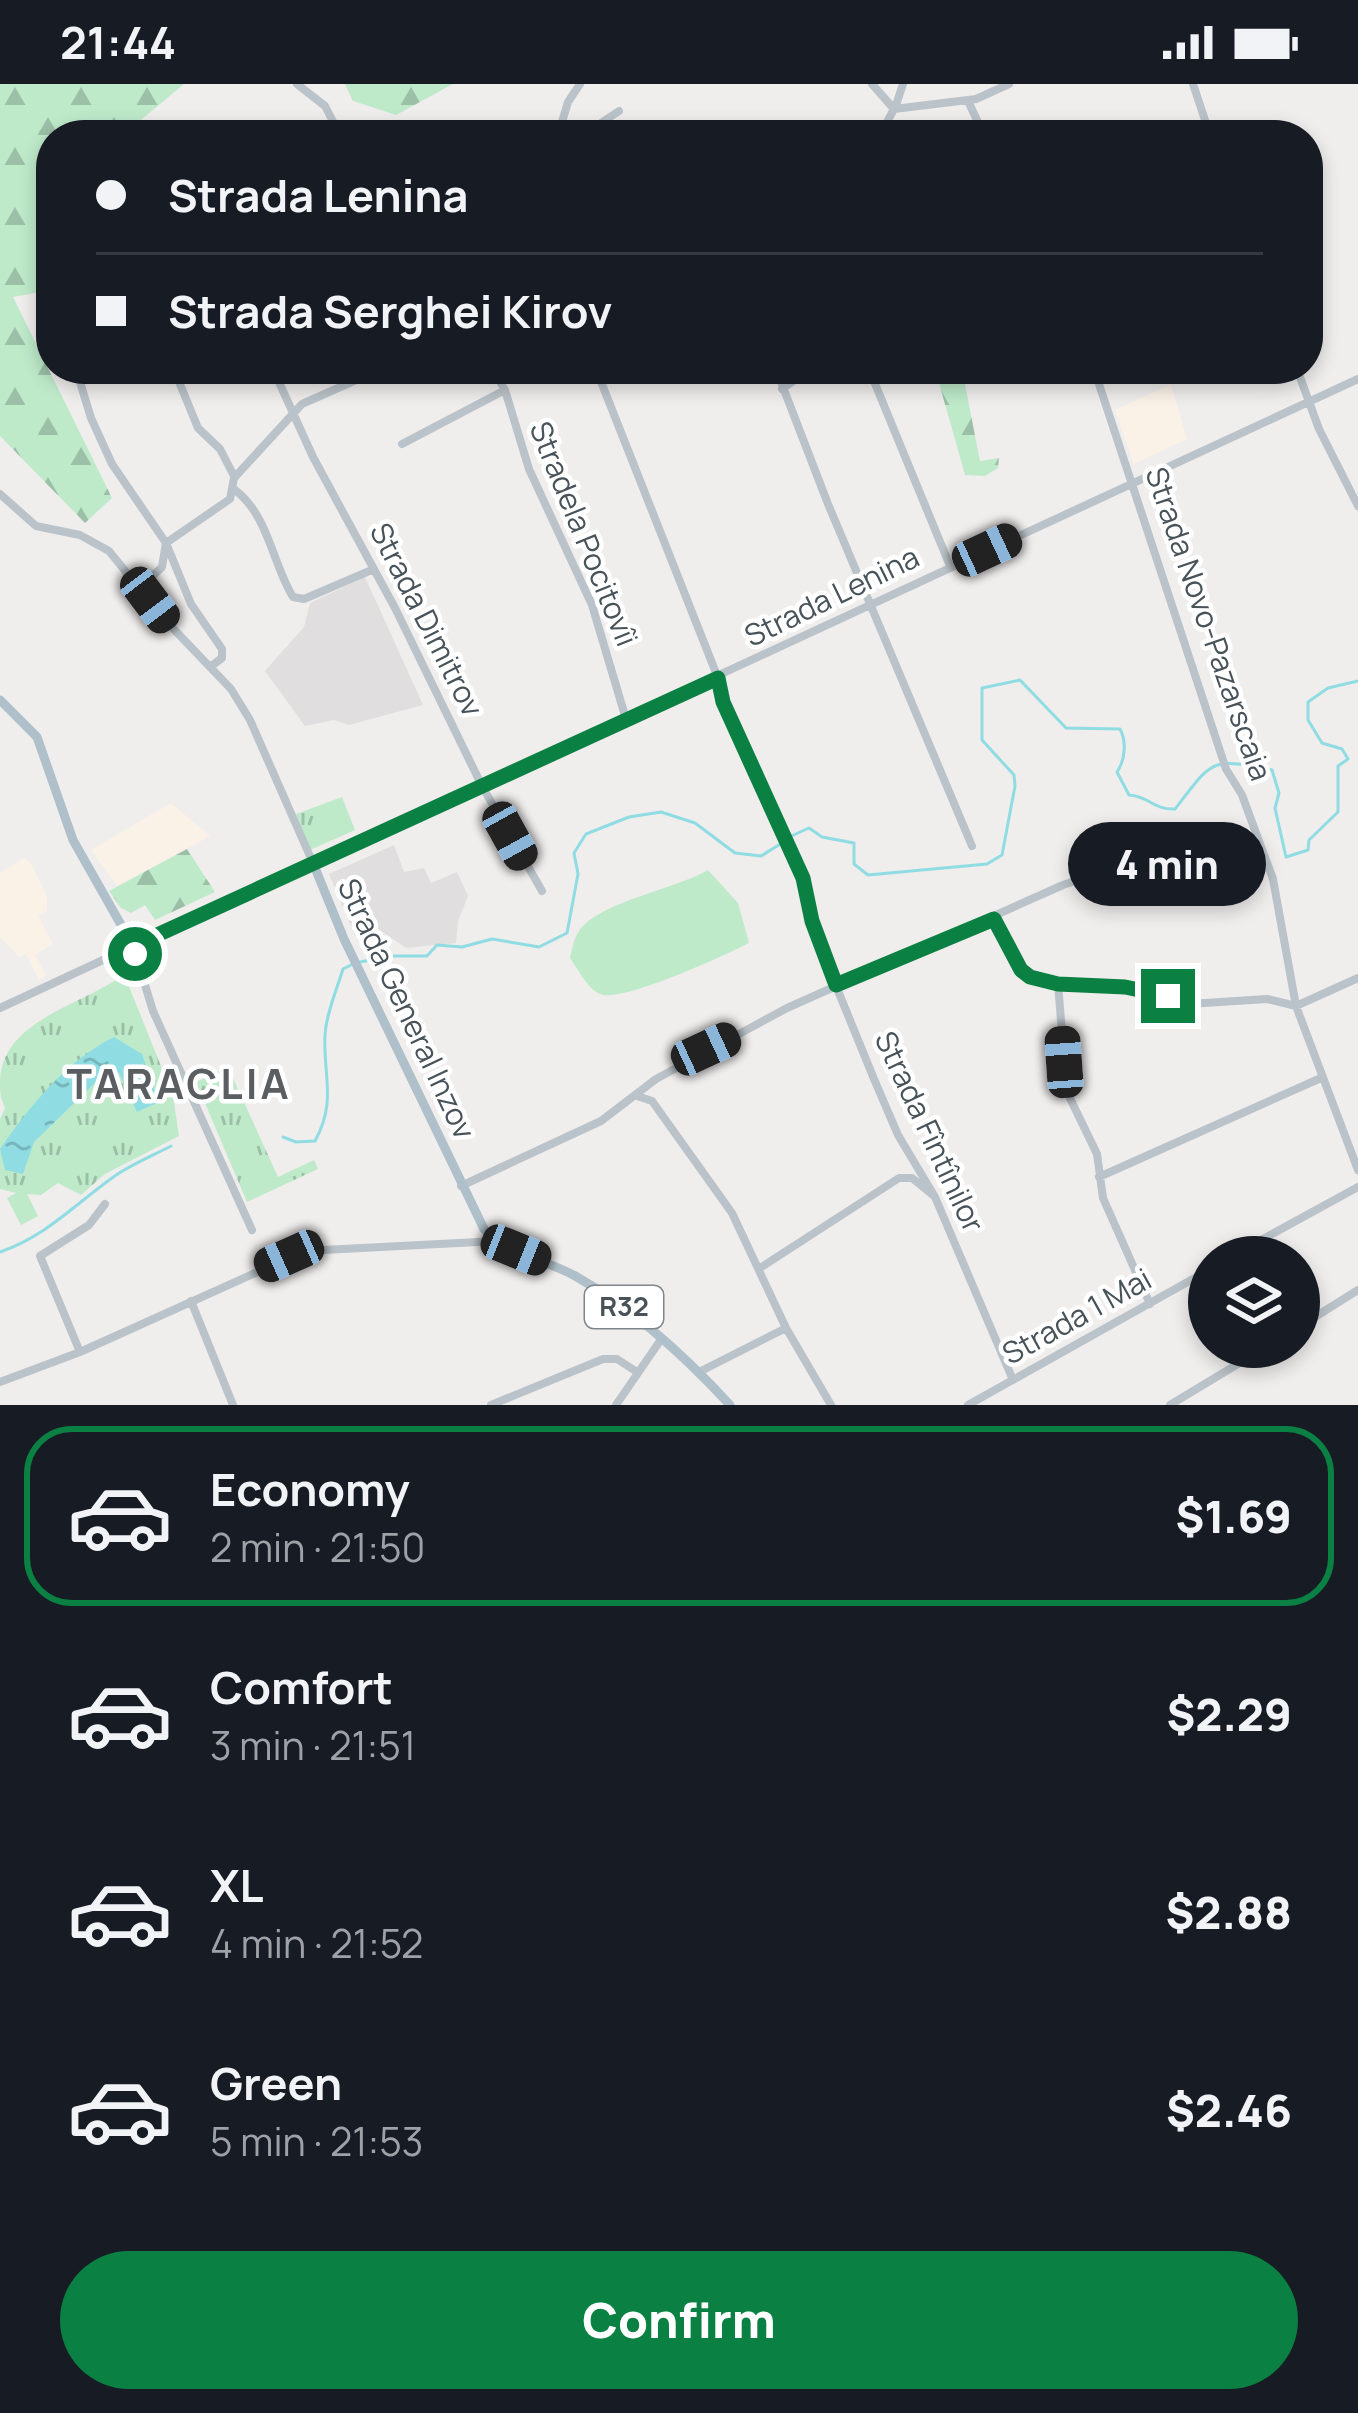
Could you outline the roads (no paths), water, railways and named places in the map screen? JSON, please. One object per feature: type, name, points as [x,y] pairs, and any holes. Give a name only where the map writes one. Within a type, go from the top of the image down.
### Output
[{"type":"main road","points":[[0,700],[38,737],[74,840],[133,946]]},
{"type":"main road","name":"Strada General Inzov","points":[[313,862],[344,939],[461,1186],[479,1222],[496,1241]]},
{"type":"main road","name":"Strada Lenina","points":[[133,946],[313,862]]},
{"type":"main road","name":"R32","points":[[496,1241],[572,1274],[634,1314],[730,1405]]},
{"type":"street","points":[[297,84],[325,106],[332,120]]},
{"type":"street","points":[[562,120],[580,84]]},
{"type":"street","points":[[872,84],[894,110]]},
{"type":"street","points":[[888,120],[903,84]]},
{"type":"street","points":[[894,110],[968,101],[1009,84]]},
{"type":"street","points":[[1193,84],[1205,120]]},
{"type":"street","points":[[968,101],[977,120]]},
{"type":"street","points":[[606,120],[619,112]]},
{"type":"street","name":"Strada Lenina","points":[[313,862],[1358,379]]},
{"type":"street","name":"Strada General Inzov","points":[[81,384],[112,464],[166,543],[191,604],[222,649],[222,658],[210,667]]},
{"type":"street","points":[[141,587],[162,567],[166,543],[219,509],[235,490],[235,478],[220,449],[198,428],[180,384]]},
{"type":"street","name":"Strada Dimitrov","points":[[280,384],[313,457],[482,786],[542,891]]},
{"type":"street","points":[[235,478],[294,411],[345,384]]},
{"type":"street","name":"Stradela Pocitovîi","points":[[501,384],[524,457],[592,605],[626,719]]},
{"type":"street","name":"Strada Fîntînilor","points":[[602,384],[718,678],[723,702],[803,878],[812,921],[836,985],[898,1135],[935,1197],[1012,1380]]},
{"type":"street","points":[[780,384],[972,846]]},
{"type":"street","points":[[782,389],[789,384]]},
{"type":"street","points":[[875,384],[950,566]]},
{"type":"street","name":"Strada Novo-Pazarscaia","points":[[1099,384],[1220,753],[1273,879],[1296,1006],[1358,1170]]},
{"type":"street","points":[[1302,384],[1358,506]]},
{"type":"street","points":[[402,444],[505,390]]},
{"type":"street","points":[[235,490],[250,505],[290,595],[300,599],[374,569]]},
{"type":"street","name":"Strada General Inzov","points":[[0,494],[36,526],[80,535],[110,551],[165,620],[242,703],[313,862]]},
{"type":"street","points":[[461,1186],[601,1121],[706,1049],[836,985],[1085,876],[1157,871],[1258,842]]},
{"type":"street","points":[[994,919],[1021,970],[1041,982],[1125,987],[1189,1004],[1267,999],[1296,1006],[1358,978]]},
{"type":"street","points":[[133,946],[153,1011],[252,1230]]},
{"type":"street","name":"Strada Lenina","points":[[0,1008],[133,946]]},
{"type":"street","points":[[1058,984],[1067,1092],[1097,1154],[1103,1198],[1150,1304]]},
{"type":"street","points":[[1099,1177],[1321,1078]]},
{"type":"street","points":[[635,1095],[652,1101],[732,1213],[786,1328],[831,1405]]},
{"type":"street","points":[[760,1268],[899,1178],[912,1178],[935,1197]]},
{"type":"street","points":[[1268,1236],[1358,1187]]},
{"type":"street","points":[[80,1352],[40,1256],[88,1225],[105,1204]]},
{"type":"street","points":[[0,1382],[314,1249],[496,1241]]},
{"type":"street","name":"Strada 1 Mai","points":[[968,1405],[1188,1282]]},
{"type":"street","points":[[1320,1314],[1358,1290]]},
{"type":"street","points":[[191,1301],[233,1405]]},
{"type":"street","points":[[699,1372],[786,1328]]},
{"type":"street","points":[[616,1405],[662,1338]]},
{"type":"street","points":[[491,1405],[603,1359],[616,1359],[637,1372]]},
{"type":"street","points":[[1170,1405],[1231,1368]]},
{"type":"water","points":[[114,1037],[142,1054],[159,1102],[137,1112],[119,1073],[103,1075],[34,1142],[23,1174],[5,1170],[0,1149],[24,1117],[65,1071]]},
{"type":"waterway","points":[[789,837],[809,828],[822,837],[854,843],[854,864],[868,875],[987,864],[1002,855],[1014,775],[982,740],[982,688],[1020,680],[1066,728],[1120,729],[1124,751],[1117,772],[1129,795],[1161,807],[1175,809],[1214,766],[1272,770],[1286,857],[1308,850],[1309,840],[1338,812],[1338,766],[1348,759],[1342,749],[1322,743],[1308,720],[1308,702],[1328,688],[1358,681]]},
{"type":"waterway","points":[[360,962],[427,956],[437,945],[462,947],[492,939],[539,947],[567,933],[578,874],[574,853],[586,834],[629,817],[661,812],[695,823],[735,853],[761,856],[782,843]]},
{"type":"waterway","points":[[283,1137],[315,1141],[322,1127],[327,1101],[326,1027],[343,969],[351,965]]},
{"type":"waterway","points":[[0,1252],[45,1229],[119,1173],[171,1146]]},
{"type":"district","name":"TARACLIA","points":[[179,1084]]}]
